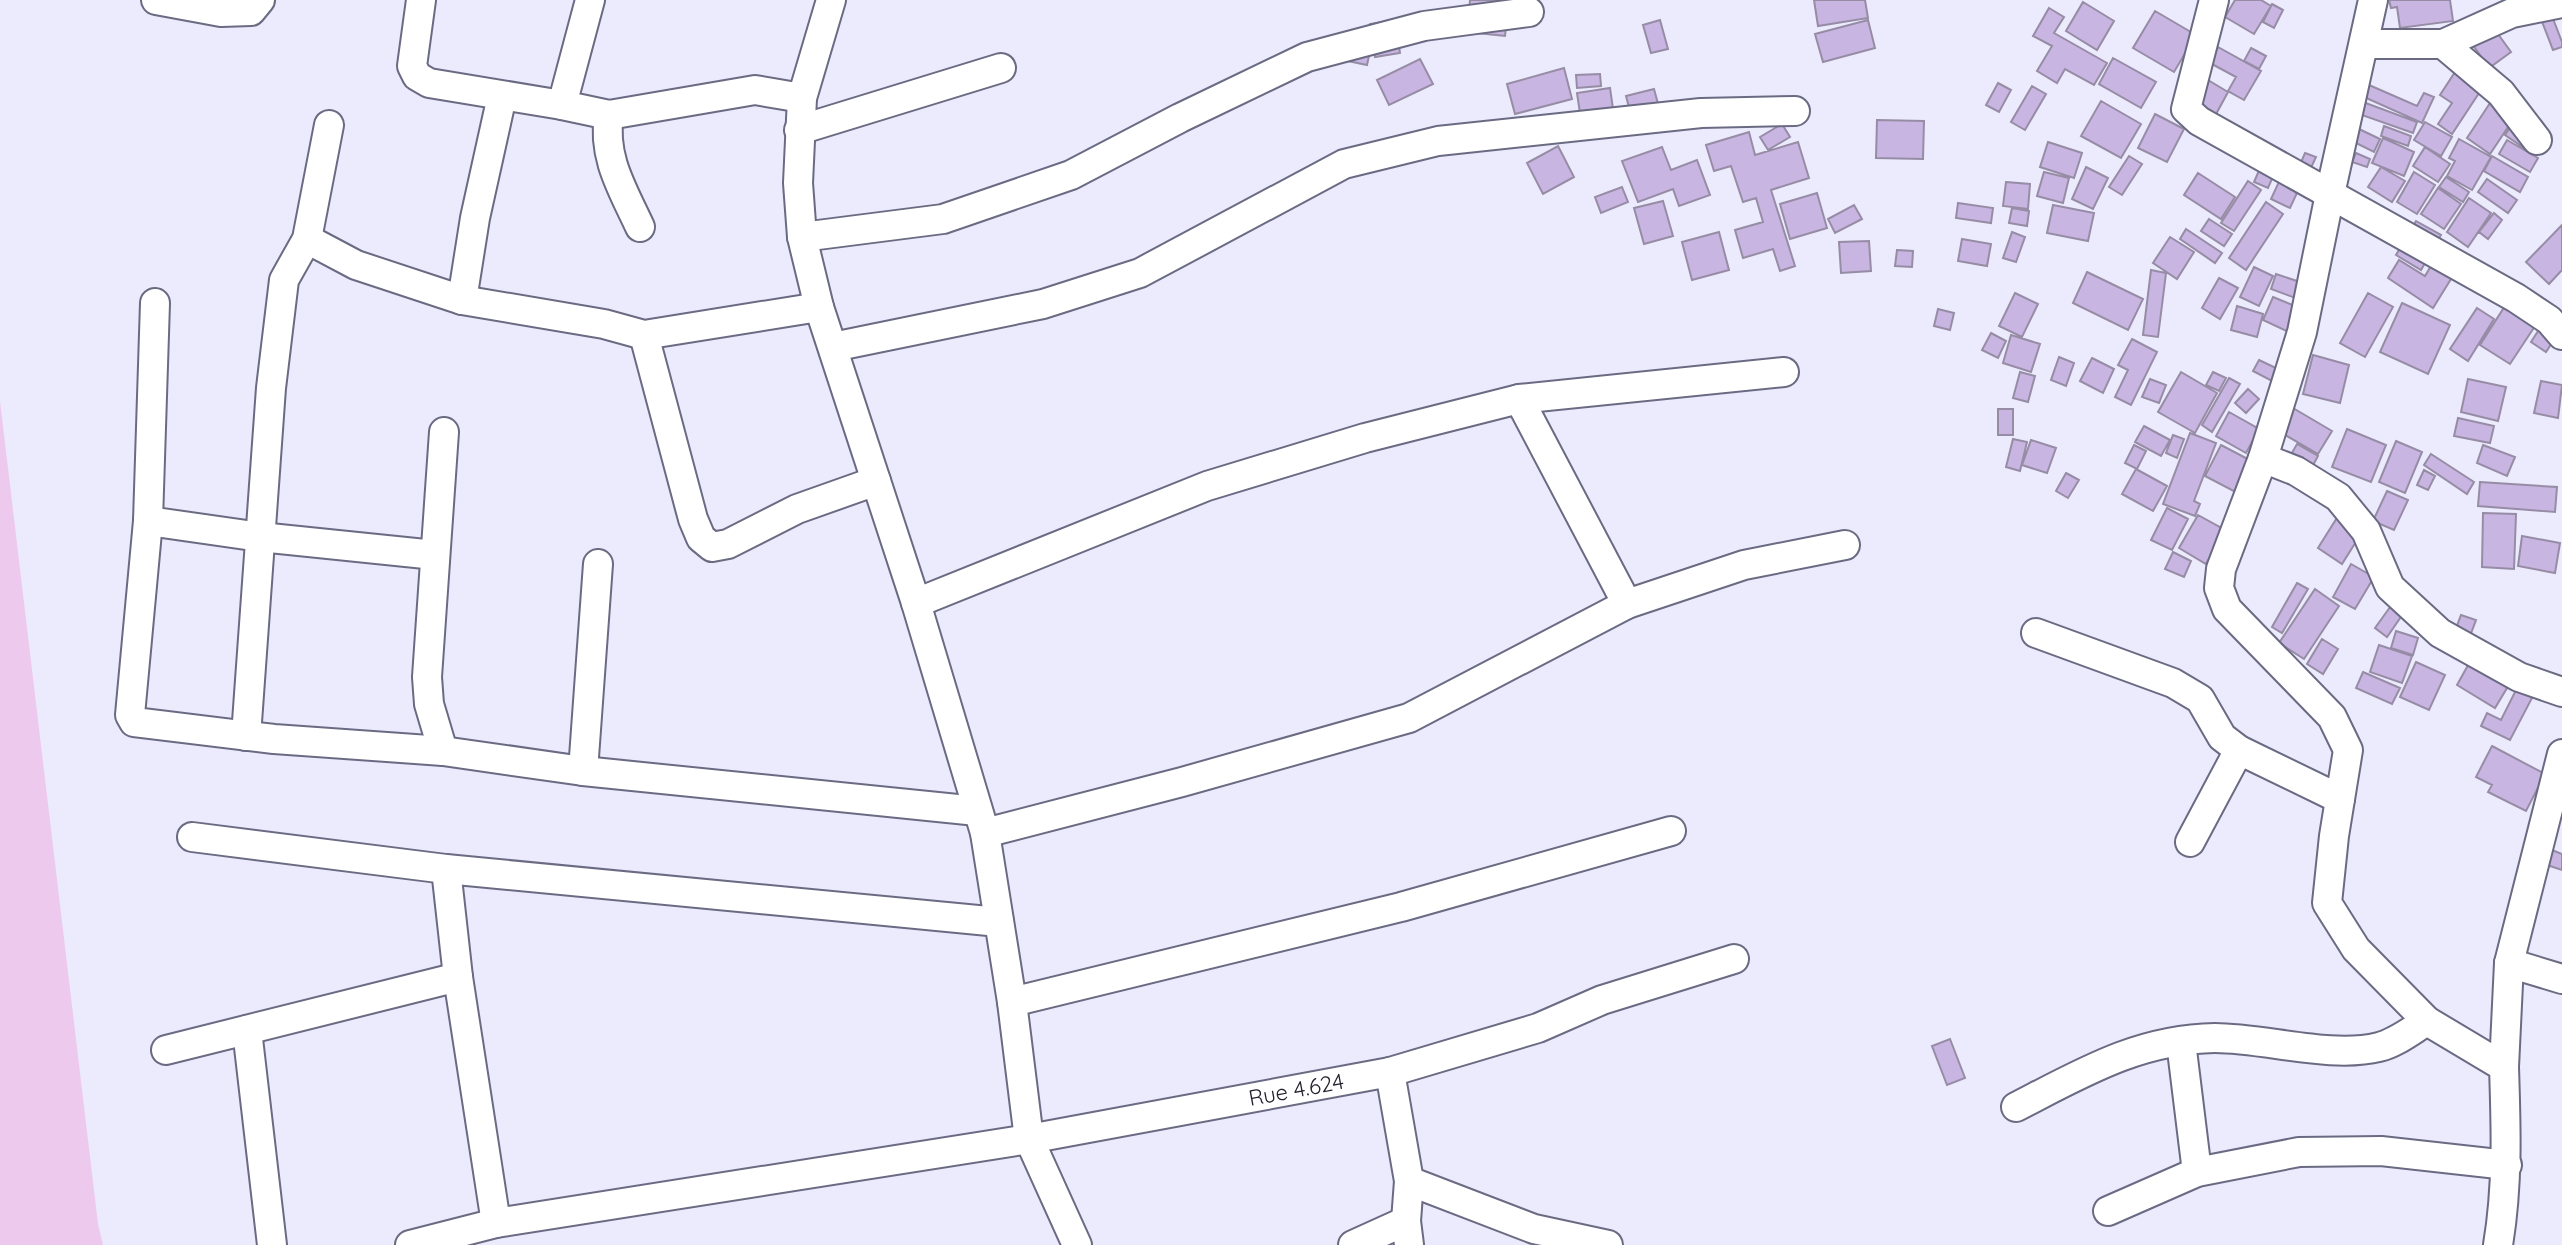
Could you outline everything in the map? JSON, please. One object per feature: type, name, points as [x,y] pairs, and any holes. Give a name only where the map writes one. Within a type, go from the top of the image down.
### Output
[{"type":"street","points":[[156,0],[221,12],[251,11],[260,0]]},
{"type":"street","points":[[421,0],[412,66],[417,76],[429,83],[609,115],[755,90],[802,98]]},
{"type":"street","points":[[562,105],[590,0]]},
{"type":"street","points":[[831,0],[802,98],[798,183],[802,237],[819,307],[916,603],[981,822],[1012,1002],[1029,1139],[1077,1245]]},
{"type":"street","points":[[2214,0],[2186,109],[2199,121],[2558,322]]},
{"type":"street","points":[[2373,0],[2302,332],[2263,458],[2221,569],[2219,588],[2227,609],[2332,717],[2348,750],[2327,903],[2356,949],[2427,1021],[2504,1067]]},
{"type":"street","points":[[2364,44],[2443,44],[2512,13],[2562,3]]},
{"type":"street","points":[[802,237],[943,219],[1071,175],[1307,57],[1424,26],[1529,12]]},
{"type":"street","points":[[2443,44],[2501,93],[2537,140]]},
{"type":"street","points":[[799,130],[1001,68]]},
{"type":"street","points":[[462,300],[475,218],[502,96]]},
{"type":"street","points":[[833,347],[1043,304],[1140,273],[1344,164],[1424,144],[1701,113],[1795,111]]},
{"type":"street","points":[[609,115],[606,134],[610,163],[640,227]]},
{"type":"street","points":[[246,736],[271,388],[284,280],[307,239],[329,125]]},
{"type":"street","points":[[307,239],[356,265],[462,300],[604,324],[644,335],[819,307]]},
{"type":"street","points":[[155,303],[148,521],[130,715],[134,722],[143,725],[443,751],[981,822],[1182,782],[1409,718],[1627,604],[1744,565],[1845,545]]},
{"type":"street","points":[[644,335],[693,519],[701,538],[712,547],[728,544],[797,509],[876,481]]},
{"type":"street","points":[[916,603],[1207,486],[1365,438],[1519,399],[1784,372]]},
{"type":"street","points":[[1519,399],[1627,604]]},
{"type":"street","points":[[443,751],[429,704],[427,677],[444,432]]},
{"type":"street","points":[[2263,458],[2296,471],[2338,497],[2366,531],[2390,587],[2440,633],[2519,677],[2562,692]]},
{"type":"street","points":[[148,521],[260,537],[435,555]]},
{"type":"street","points":[[583,771],[598,564]]},
{"type":"street","points":[[2036,633],[2173,683],[2200,699],[2222,737],[2239,750],[2340,799]]},
{"type":"street","points":[[2190,842],[2239,750]]},
{"type":"street","points":[[2498,1245],[2507,1165],[2504,1067],[2509,963],[2557,798],[2562,754]]},
{"type":"street","points":[[1012,1002],[1401,907],[1671,831]]},
{"type":"street","points":[[192,837],[446,869],[999,922]]},
{"type":"street","points":[[446,869],[458,977],[496,1223]]},
{"type":"street","name":"Rue 4.624","points":[[410,1245],[496,1223],[1029,1139],[1390,1072],[1538,1028],[1602,1000],[1734,959]]},
{"type":"street","points":[[2509,963],[2562,979]]},
{"type":"street","points":[[166,1050],[458,977]]},
{"type":"street","points":[[2016,1107],[2109,1059],[2159,1045],[2215,1038],[2347,1051],[2379,1047],[2427,1021]]},
{"type":"street","points":[[247,1030],[272,1245]]},
{"type":"street","points":[[2181,1042],[2197,1172]]},
{"type":"street","points":[[1353,1245],[1407,1233],[1409,1181],[1390,1072]]},
{"type":"street","points":[[2108,1211],[2197,1172],[2299,1152],[2381,1151],[2507,1165]]},
{"type":"street","points":[[1409,1181],[1534,1229],[1608,1245]]},
{"type":"shaded area","points":[[0,401],[98,1224],[103,1245],[0,1245]]},
{"type":"building","points":[[1470,0],[1509,0],[1505,36],[1467,32]]},
{"type":"building","points":[[1814,0],[1865,0],[1868,18],[1818,26]]},
{"type":"building","points":[[2235,0],[2261,0],[2271,6],[2254,34],[2225,17]]},
{"type":"building","points":[[2389,0],[2450,0],[2453,21],[2400,28],[2397,7],[2391,8]]},
{"type":"building","points":[[2083,2],[2114,21],[2097,50],[2066,31]]},
{"type":"building","points":[[2272,4],[2283,10],[2274,28],[2263,22]]},
{"type":"building","points":[[2049,8],[2064,17],[2054,33],[2107,63],[2094,85],[2065,69],[2057,83],[2037,71],[2052,46],[2033,36]]},
{"type":"building","points":[[2155,11],[2196,35],[2174,72],[2133,48]]},
{"type":"building","points":[[2550,11],[2562,42],[2562,47],[2553,50],[2539,14]]},
{"type":"building","points":[[1395,20],[1400,53],[1375,57],[1370,24]]},
{"type":"building","points":[[1660,20],[1668,49],[1651,53],[1643,25]]},
{"type":"building","points":[[1868,20],[1875,48],[1823,62],[1815,34]]},
{"type":"building","points":[[2490,23],[2511,52],[2489,68],[2468,38]]},
{"type":"building","points":[[1372,42],[1367,65],[1343,60]]},
{"type":"building","points":[[2218,47],[2261,71],[2244,100],[2228,91],[2236,77],[2210,63]]},
{"type":"building","points":[[2251,48],[2266,56],[2259,69],[2244,61]]},
{"type":"building","points":[[2113,58],[2156,82],[2141,108],[2099,84]]},
{"type":"building","points":[[1420,59],[1433,84],[1389,105],[1377,80]]},
{"type":"building","points":[[2459,66],[2485,84],[2452,134],[2438,124],[2452,103],[2440,95]]},
{"type":"building","points":[[1564,68],[1572,99],[1515,114],[1507,84]]},
{"type":"building","points":[[1600,74],[1601,86],[1577,88],[1576,75]]},
{"type":"building","points":[[2208,80],[2228,92],[2215,116],[2195,104]]},
{"type":"building","points":[[1998,83],[2011,90],[1999,112],[1986,105]]},
{"type":"building","points":[[2369,85],[2417,106],[2424,93],[2434,97],[2422,123],[2364,97]]},
{"type":"building","points":[[2032,86],[2046,94],[2025,130],[2011,122]]},
{"type":"building","points":[[1610,88],[1615,123],[1582,127],[1577,93]]},
{"type":"building","points":[[1654,89],[1663,122],[1635,130],[1626,96]]},
{"type":"building","points":[[2101,101],[2141,124],[2121,158],[2081,136]]},
{"type":"building","points":[[2363,102],[2417,122],[2413,133],[2359,114]]},
{"type":"building","points":[[2490,103],[2514,118],[2490,154],[2467,138]]},
{"type":"building","points":[[2155,114],[2184,129],[2167,162],[2138,148]]},
{"type":"building","points":[[1877,120],[1924,121],[1923,159],[1876,158]]},
{"type":"building","points":[[2425,122],[2452,137],[2441,156],[2414,140]]},
{"type":"building","points":[[2514,122],[2536,137],[2527,150],[2505,135]]},
{"type":"building","points":[[1782,124],[1790,137],[1768,150],[1760,137]]},
{"type":"building","points":[[2384,126],[2411,136],[2408,146],[2381,136]]},
{"type":"building","points":[[2359,129],[2380,139],[2374,152],[2352,141]]},
{"type":"building","points":[[1749,132],[1755,155],[1798,142],[1809,178],[1771,190],[1795,266],[1780,271],[1773,249],[1743,258],[1735,230],[1763,222],[1756,198],[1743,202],[1731,166],[1714,171],[1706,145]]},
{"type":"building","points":[[2383,138],[2414,152],[2404,176],[2372,163]]},
{"type":"building","points":[[2459,139],[2491,157],[2472,190],[2447,176],[2455,161],[2449,158]]},
{"type":"building","points":[[2507,140],[2538,158],[2530,172],[2499,154]]},
{"type":"building","points":[[2048,142],[2082,153],[2074,178],[2040,167]]},
{"type":"building","points":[[1558,146],[1574,177],[1543,194],[1527,163]]},
{"type":"building","points":[[1662,147],[1671,170],[1697,160],[1710,195],[1679,206],[1673,189],[1638,202],[1622,161]]},
{"type":"building","points":[[2425,147],[2450,164],[2438,182],[2413,166]]},
{"type":"building","points":[[2305,153],[2316,157],[2309,172],[2299,167]]},
{"type":"building","points":[[2356,153],[2370,159],[2367,167],[2352,162]]},
{"type":"building","points":[[2129,156],[2142,164],[2122,195],[2109,187]]},
{"type":"building","points":[[2492,156],[2528,177],[2520,192],[2484,171]]},
{"type":"building","points":[[2264,159],[2278,165],[2268,188],[2254,182]]},
{"type":"building","points":[[2086,167],[2108,178],[2093,209],[2072,199]]},
{"type":"building","points":[[2381,167],[2405,181],[2392,202],[2368,187]]},
{"type":"building","points":[[2284,171],[2303,180],[2290,208],[2271,199]]},
{"type":"building","points":[[2044,172],[2069,178],[2063,203],[2037,196]]},
{"type":"building","points":[[2414,172],[2435,185],[2417,214],[2397,202]]},
{"type":"building","points":[[2198,173],[2235,197],[2221,219],[2184,195]]},
{"type":"building","points":[[2446,177],[2469,192],[2463,202],[2439,187]]},
{"type":"building","points":[[2487,179],[2517,200],[2508,213],[2478,192]]},
{"type":"building","points":[[2248,181],[2261,190],[2234,231],[2221,223]]},
{"type":"building","points":[[2006,182],[2030,184],[2028,209],[2003,206]]},
{"type":"building","points":[[1622,187],[1628,202],[1601,213],[1595,197]]},
{"type":"building","points":[[2438,188],[2461,204],[2444,229],[2421,214]]},
{"type":"building","points":[[1817,193],[1827,228],[1790,239],[1780,204]]},
{"type":"building","points":[[2469,198],[2491,213],[2468,247],[2447,232]]},
{"type":"building","points":[[1663,201],[1673,236],[1644,244],[1634,208]]},
{"type":"building","points":[[2266,202],[2283,214],[2246,270],[2229,258]]},
{"type":"building","points":[[1958,203],[1993,208],[1991,223],[1956,218]]},
{"type":"building","points":[[1854,205],[1862,219],[1835,233],[1828,219]]},
{"type":"building","points":[[2053,205],[2094,213],[2088,241],[2047,233]]},
{"type":"building","points":[[2012,208],[2029,211],[2027,226],[2009,223]]},
{"type":"building","points":[[2494,213],[2502,220],[2488,239],[2479,232]]},
{"type":"building","points":[[2209,219],[2232,234],[2224,246],[2201,231]]},
{"type":"building","points":[[2416,221],[2441,235],[2421,270],[2396,255]]},
{"type":"building","points":[[2562,225],[2562,270],[2549,284],[2526,262]]},
{"type":"building","points":[[2186,229],[2222,253],[2215,263],[2180,239]]},
{"type":"building","points":[[1719,232],[1729,270],[1692,280],[1682,242]]},
{"type":"building","points":[[2012,232],[2025,237],[2016,262],[2003,258]]},
{"type":"building","points":[[2170,237],[2194,252],[2177,279],[2153,263]]},
{"type":"building","points":[[1962,239],[1991,244],[1987,266],[1958,261]]},
{"type":"building","points":[[1869,241],[1871,271],[1841,273],[1839,242]]},
{"type":"building","points":[[1897,250],[1913,251],[1912,267],[1895,266]]},
{"type":"building","points":[[2438,254],[2459,266],[2433,308],[2388,278],[2399,260],[2425,276]]},
{"type":"building","points":[[2254,267],[2273,276],[2259,306],[2240,297]]},
{"type":"building","points":[[2151,270],[2166,273],[2158,337],[2143,335]]},
{"type":"building","points":[[2087,272],[2143,299],[2128,330],[2073,303]]},
{"type":"building","points":[[2276,274],[2303,283],[2298,299],[2271,289]]},
{"type":"building","points":[[2219,278],[2238,288],[2220,319],[2202,308]]},
{"type":"building","points":[[2015,293],[2038,304],[2022,337],[1999,326]]},
{"type":"building","points":[[2368,293],[2393,307],[2365,357],[2340,343]]},
{"type":"building","points":[[2273,297],[2300,308],[2289,332],[2263,320]]},
{"type":"building","points":[[2402,303],[2450,325],[2428,374],[2380,352]]},
{"type":"building","points":[[2237,306],[2263,314],[2257,337],[2231,330]]},
{"type":"building","points":[[2505,306],[2535,326],[2510,364],[2480,345]]},
{"type":"building","points":[[2477,308],[2494,319],[2468,361],[2450,349]]},
{"type":"building","points":[[1938,309],[1954,313],[1950,330],[1934,326]]},
{"type":"building","points":[[2542,325],[2557,335],[2546,352],[2531,342]]},
{"type":"building","points":[[1991,333],[2006,341],[1998,358],[1982,350]]},
{"type":"building","points":[[2011,335],[2040,344],[2031,372],[2003,363]]},
{"type":"building","points":[[2132,339],[2157,352],[2131,405],[2115,397],[2128,370],[2118,365]]},
{"type":"building","points":[[2313,355],[2349,365],[2340,403],[2303,394]]},
{"type":"building","points":[[2059,357],[2074,363],[2066,386],[2051,380]]},
{"type":"building","points":[[2092,358],[2114,369],[2103,393],[2080,381]]},
{"type":"building","points":[[2259,360],[2278,369],[2272,381],[2253,371]]},
{"type":"building","points":[[2020,372],[2035,376],[2028,402],[2013,398]]},
{"type":"building","points":[[2181,372],[2217,393],[2195,433],[2158,412]]},
{"type":"building","points":[[2213,372],[2226,378],[2219,391],[2206,385]]},
{"type":"building","points":[[2229,378],[2240,384],[2212,432],[2202,425]]},
{"type":"building","points":[[2150,379],[2166,385],[2159,403],[2142,397]]},
{"type":"building","points":[[2468,379],[2506,387],[2498,421],[2461,412]]},
{"type":"building","points":[[2541,381],[2562,385],[2558,418],[2534,413]]},
{"type":"building","points":[[2248,389],[2259,399],[2246,413],[2235,403]]},
{"type":"building","points":[[2293,408],[2332,431],[2318,454],[2280,432]]},
{"type":"building","points":[[1998,409],[2013,409],[2013,435],[1998,435]]},
{"type":"building","points":[[2229,412],[2259,429],[2246,453],[2216,436]]},
{"type":"building","points":[[2458,418],[2494,426],[2490,443],[2454,436]]},
{"type":"building","points":[[2144,426],[2170,440],[2161,456],[2135,442]]},
{"type":"building","points":[[2347,429],[2386,445],[2371,482],[2332,467]]},
{"type":"building","points":[[2190,433],[2216,443],[2194,501],[2200,504],[2195,516],[2163,504]]},
{"type":"building","points":[[2173,435],[2184,439],[2177,458],[2166,453]]},
{"type":"building","points":[[2013,439],[2027,442],[2020,471],[2006,467]]},
{"type":"building","points":[[2031,440],[2056,448],[2047,473],[2022,465]]},
{"type":"building","points":[[2396,441],[2422,452],[2405,493],[2379,482]]},
{"type":"building","points":[[2297,444],[2318,456],[2309,473],[2288,460]]},
{"type":"building","points":[[2134,445],[2146,451],[2137,469],[2125,463]]},
{"type":"building","points":[[2221,445],[2261,466],[2245,497],[2205,476]]},
{"type":"building","points":[[2483,445],[2515,457],[2507,476],[2477,463]]},
{"type":"building","points":[[2431,454],[2474,482],[2467,494],[2424,465]]},
{"type":"building","points":[[2136,469],[2167,486],[2153,511],[2122,494]]},
{"type":"building","points":[[2424,470],[2435,476],[2428,490],[2417,485]]},
{"type":"building","points":[[2066,473],[2079,480],[2068,498],[2056,491]]},
{"type":"building","points":[[2480,482],[2557,487],[2555,512],[2478,506]]},
{"type":"building","points":[[2387,491],[2408,500],[2394,530],[2373,521]]},
{"type":"building","points":[[2167,508],[2188,519],[2172,550],[2151,540]]},
{"type":"building","points":[[2340,513],[2364,529],[2342,564],[2318,548]]},
{"type":"building","points":[[2483,513],[2516,514],[2514,569],[2482,567]]},
{"type":"building","points":[[2198,515],[2225,530],[2206,564],[2179,548]]},
{"type":"building","points":[[2522,536],[2560,543],[2555,573],[2518,566]]},
{"type":"building","points":[[2173,552],[2191,561],[2184,577],[2165,569]]},
{"type":"building","points":[[2351,564],[2374,577],[2355,609],[2333,597]]},
{"type":"building","points":[[2297,583],[2308,589],[2282,633],[2272,627]]},
{"type":"building","points":[[2315,589],[2339,606],[2304,659],[2279,643]]},
{"type":"building","points":[[2393,603],[2405,611],[2387,637],[2375,628]]},
{"type":"building","points":[[2461,615],[2476,620],[2470,636],[2455,631]]},
{"type":"building","points":[[2396,631],[2418,638],[2413,655],[2391,648]]},
{"type":"building","points":[[2322,639],[2338,649],[2323,674],[2307,664]]},
{"type":"building","points":[[2379,645],[2412,656],[2402,683],[2370,672]]},
{"type":"building","points":[[2471,660],[2510,683],[2495,708],[2457,685]]},
{"type":"building","points":[[2416,662],[2445,675],[2429,710],[2400,697]]},
{"type":"building","points":[[2363,672],[2400,688],[2392,704],[2356,688]]},
{"type":"building","points":[[2517,688],[2533,696],[2510,740],[2481,726],[2487,713],[2501,720]]},
{"type":"building","points":[[2492,746],[2545,774],[2526,811],[2488,792],[2492,785],[2476,777]]},
{"type":"building","points":[[2552,850],[2562,854],[2562,870],[2547,865]]},
{"type":"building","points":[[1950,1039],[1965,1078],[1947,1085],[1932,1046]]}]
